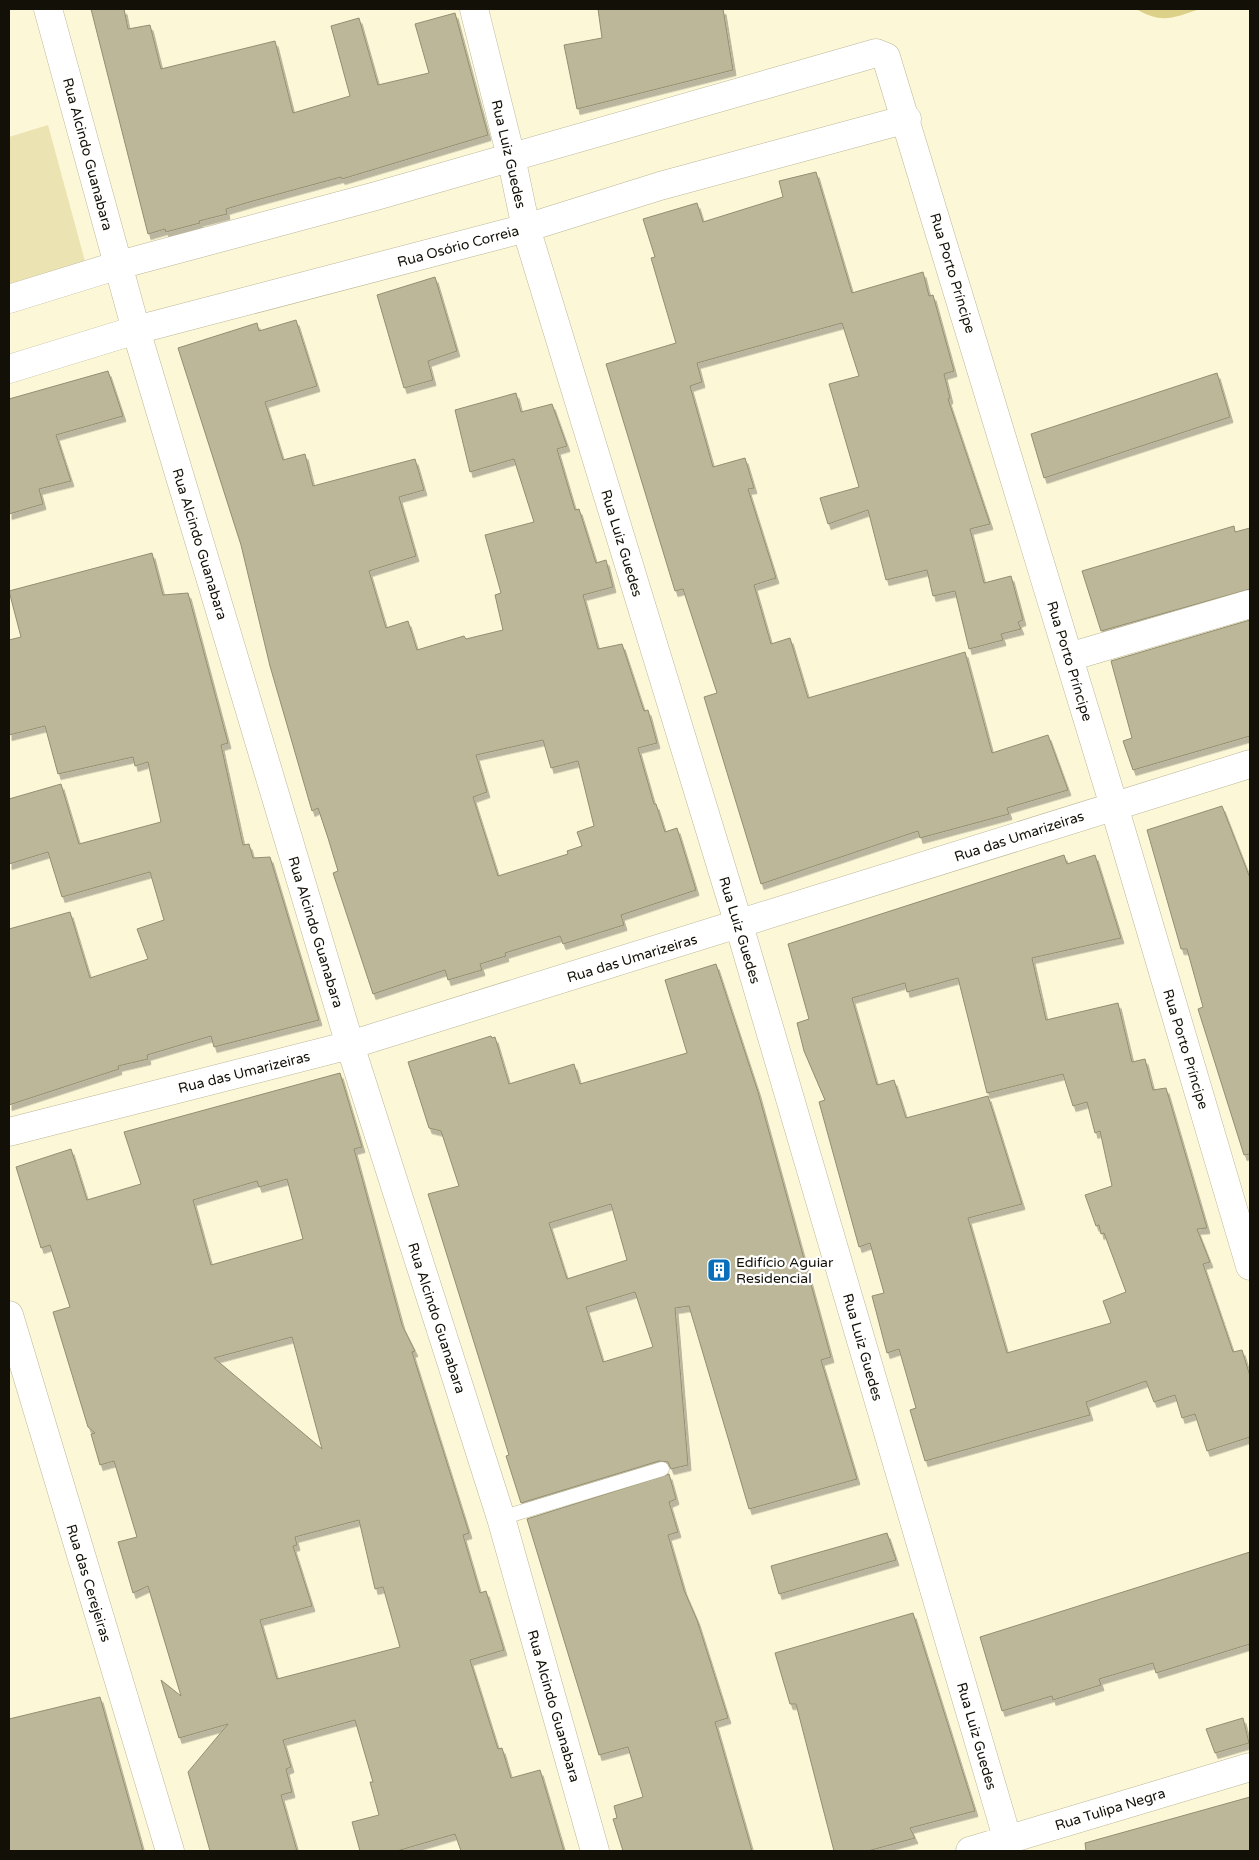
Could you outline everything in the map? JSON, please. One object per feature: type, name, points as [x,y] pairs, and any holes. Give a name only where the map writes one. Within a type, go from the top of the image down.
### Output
[{"type":"street","name":"Rua Alcindo Guanabara","points":[[48,9],[136,330],[350,1045],[501,1518],[595,1851]]},
{"type":"street","name":"Rua Luiz Guedes","points":[[474,9],[511,157],[526,228],[739,925],[1000,1814],[1006,1846]]},
{"type":"street","name":"Rua Porto Príncipe","points":[[511,157],[876,54],[886,57],[907,119],[1114,806],[1250,1266]]},
{"type":"street","name":"Rua Osório Correia","points":[[9,369],[136,330],[526,228],[660,186],[907,119]]},
{"type":"street","points":[[9,299],[119,265],[511,157]]},
{"type":"street","points":[[1069,657],[1250,604]]},
{"type":"street","name":"Rua das Umarizeiras","points":[[9,1132],[350,1045],[1250,764]]},
{"type":"street","name":"Rua das Cerejeiras","points":[[9,1316],[170,1851]]},
{"type":"street","name":"Rua Tulipa Negra","points":[[970,1851],[1006,1846],[1250,1767]]},
{"type":"lane","points":[[501,1518],[662,1469]]},
{"type":"shaded area","points":[[1136,9],[1200,9],[1175,17],[1161,18],[1153,17]]},
{"type":"shaded area","points":[[48,125],[86,265],[9,287],[9,137]]},
{"type":"building","points":[[91,9],[124,9],[128,29],[150,25],[161,69],[275,41],[293,113],[350,96],[331,26],[359,18],[378,85],[429,73],[415,24],[455,13],[488,135],[342,179],[341,177],[226,209],[227,214],[199,221],[200,223],[166,232],[165,229],[148,234]]},
{"type":"building","points":[[598,9],[723,9],[733,70],[577,109],[564,45],[602,38]]},
{"type":"building","points":[[816,172],[852,293],[923,272],[929,296],[933,295],[954,371],[944,374],[950,398],[948,399],[990,524],[970,529],[984,583],[1011,576],[1023,620],[1018,622],[1021,629],[1001,634],[1003,640],[969,649],[955,591],[933,596],[927,570],[886,580],[868,510],[828,524],[820,498],[859,487],[829,384],[859,376],[842,323],[697,363],[702,382],[690,386],[713,467],[745,458],[754,488],[748,489],[776,578],[754,585],[771,644],[790,638],[808,698],[965,652],[992,753],[1048,735],[1068,790],[1007,808],[1009,814],[920,838],[918,831],[761,884],[704,697],[717,693],[683,589],[675,591],[606,364],[676,343],[651,258],[655,257],[643,219],[697,203],[703,222],[783,197],[779,181]]},
{"type":"building","points":[[435,277],[457,351],[428,361],[433,380],[404,388],[377,295]]},
{"type":"building","points":[[296,320],[317,386],[265,402],[283,460],[305,454],[313,486],[415,459],[424,490],[399,497],[416,556],[369,571],[386,628],[408,621],[417,650],[464,636],[466,639],[503,630],[495,595],[501,593],[485,535],[534,522],[514,459],[470,472],[455,410],[516,393],[521,412],[552,404],[567,446],[557,449],[575,510],[579,509],[596,563],[606,560],[613,587],[583,595],[598,649],[622,644],[644,711],[648,710],[657,743],[638,748],[654,804],[656,804],[665,832],[677,828],[696,890],[621,915],[624,925],[563,944],[560,936],[505,953],[506,956],[480,964],[482,970],[448,980],[445,970],[373,994],[333,873],[338,871],[318,808],[312,811],[270,666],[241,545],[178,348],[257,323],[259,331]],"holes":[[[543,740],[551,768],[578,761],[594,826],[577,832],[582,846],[567,851],[568,854],[498,876],[473,797],[487,792],[476,755]]]},
{"type":"building","points":[[108,371],[123,416],[56,435],[71,481],[39,489],[43,504],[9,514],[9,399]]},
{"type":"building","points":[[1217,373],[1230,417],[1044,478],[1031,434]]},
{"type":"building","points":[[1234,526],[1235,532],[1250,528],[1250,589],[1101,631],[1082,571]]},
{"type":"building","points":[[152,553],[163,595],[188,593],[228,743],[221,745],[243,845],[249,844],[253,858],[270,857],[319,1020],[214,1047],[211,1036],[147,1055],[148,1059],[118,1066],[119,1069],[9,1105],[9,929],[70,912],[90,978],[148,959],[137,929],[164,920],[150,872],[62,897],[48,852],[9,864],[9,799],[61,784],[79,844],[161,822],[148,762],[135,766],[133,757],[58,774],[45,726],[9,735],[9,640],[21,637],[9,591]]},
{"type":"building","points":[[1250,620],[1250,736],[1133,770],[1123,741],[1132,738],[1111,661]]},
{"type":"building","points":[[1222,806],[1250,878],[1250,1154],[1244,1155],[1198,1009],[1203,1007],[1187,949],[1181,949],[1147,830]]},
{"type":"building","points":[[1064,855],[1067,864],[1095,855],[1121,938],[1032,958],[1046,1020],[1118,1003],[1132,1062],[1145,1059],[1153,1090],[1166,1088],[1207,1228],[1197,1229],[1210,1262],[1203,1264],[1233,1352],[1242,1350],[1250,1376],[1250,1437],[1207,1451],[1195,1414],[1182,1418],[1175,1395],[1154,1402],[1146,1381],[1086,1402],[1090,1415],[925,1461],[910,1410],[916,1408],[899,1349],[887,1353],[872,1296],[884,1293],[870,1243],[859,1247],[819,1102],[825,1100],[804,1051],[797,1023],[809,1019],[788,944]],"holes":[[[958,978],[987,1093],[1063,1074],[1073,1106],[1087,1102],[1095,1133],[1100,1131],[1112,1186],[1085,1195],[1096,1226],[1099,1225],[1101,1234],[1104,1233],[1126,1292],[1103,1301],[1111,1323],[1007,1353],[968,1218],[1022,1204],[988,1096],[906,1118],[894,1080],[877,1085],[852,998],[905,983],[907,992]]]},
{"type":"building","points":[[716,964],[758,1092],[831,1357],[821,1360],[857,1479],[749,1509],[689,1306],[675,1308],[688,1465],[671,1469],[668,1462],[659,1461],[521,1503],[506,1456],[509,1455],[428,1194],[459,1186],[441,1131],[429,1128],[408,1062],[491,1036],[492,1038],[495,1037],[509,1084],[574,1064],[580,1084],[687,1053],[665,980]],"holes":[[[611,1204],[627,1260],[567,1279],[549,1223]],[[635,1292],[653,1347],[603,1362],[586,1307]]]},
{"type":"building","points":[[340,1073],[362,1147],[354,1149],[402,1325],[415,1351],[412,1352],[469,1533],[463,1535],[480,1593],[486,1591],[504,1650],[470,1660],[498,1749],[502,1748],[511,1778],[540,1770],[564,1851],[461,1851],[455,1834],[397,1851],[360,1851],[352,1822],[379,1815],[370,1782],[373,1782],[355,1720],[283,1740],[291,1767],[286,1769],[292,1792],[281,1795],[297,1851],[210,1851],[188,1772],[228,1724],[179,1738],[161,1680],[181,1696],[148,1586],[133,1593],[118,1542],[137,1537],[114,1461],[100,1465],[91,1434],[95,1433],[88,1427],[53,1312],[70,1307],[50,1245],[41,1248],[16,1167],[71,1149],[87,1200],[141,1184],[124,1132]],"holes":[[[287,1179],[303,1239],[211,1265],[193,1200],[257,1181],[259,1187]],[[292,1337],[322,1449],[214,1358]],[[359,1520],[375,1589],[383,1587],[400,1647],[277,1679],[260,1620],[312,1606],[293,1546],[297,1545],[295,1537]]]},
{"type":"building","points":[[669,1474],[676,1499],[669,1502],[678,1532],[668,1535],[684,1590],[697,1620],[728,1718],[715,1722],[752,1851],[623,1851],[613,1819],[617,1818],[614,1806],[643,1797],[628,1747],[599,1755],[527,1519]]},
{"type":"building","points":[[887,1533],[896,1560],[779,1594],[771,1566]]},
{"type":"building","points":[[1250,1552],[1250,1644],[1156,1673],[1153,1663],[1099,1679],[1101,1685],[1053,1700],[1052,1696],[1002,1711],[980,1637]]},
{"type":"building","points":[[913,1613],[975,1811],[910,1828],[915,1838],[868,1851],[834,1851],[796,1704],[790,1704],[775,1653]]},
{"type":"building","points":[[100,1697],[143,1851],[9,1851],[9,1719]]},
{"type":"building","points":[[1243,1718],[1249,1743],[1215,1753],[1206,1729]]},
{"type":"building","points":[[1250,1797],[1250,1851],[1086,1851],[1085,1843]]},
{"type":"place","name":"Edifício Aguiar Residencial","points":[[719,1270]]}]
